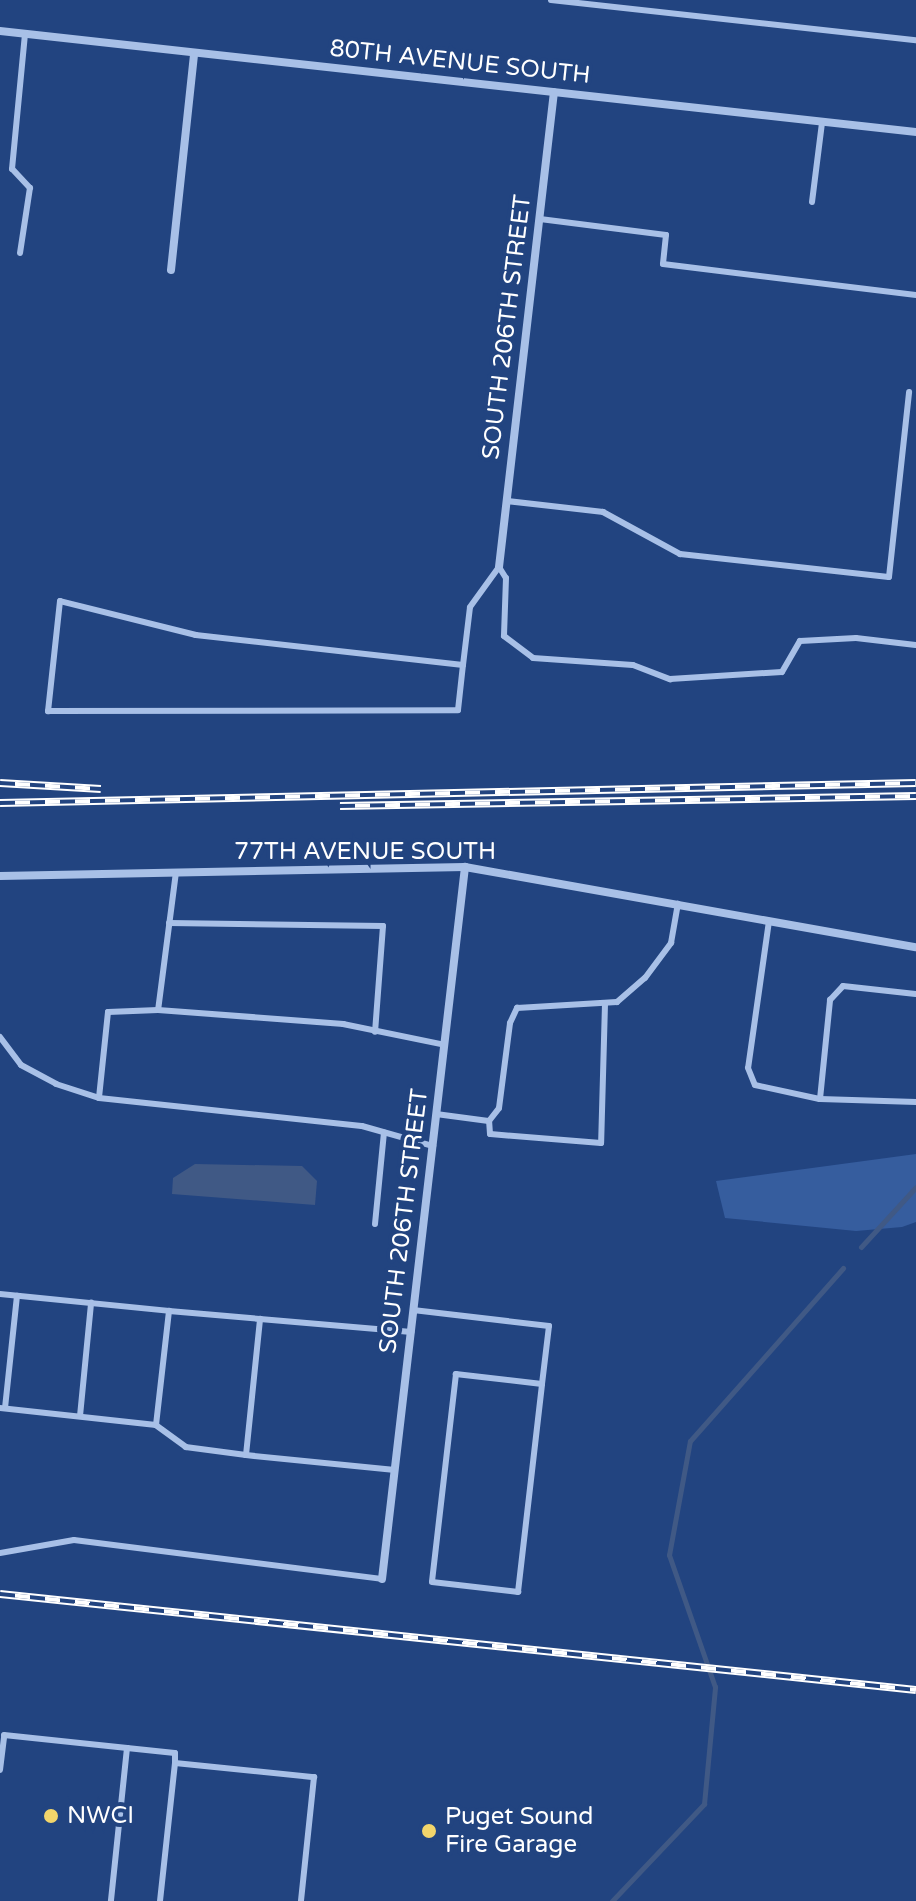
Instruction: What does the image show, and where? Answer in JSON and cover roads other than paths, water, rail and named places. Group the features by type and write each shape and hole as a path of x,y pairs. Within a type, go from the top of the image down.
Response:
{"street":[{"name":"80TH AVENUE SOUTH","path":"0,31 916,132"},
{"path":"171,270 194,53"},
{"name":"SOUTH 206TH STREET","path":"499,567 554,92"},
{"name":"SOUTH 206TH STREET","path":"382,1579 465,867"},
{"name":"77TH AVENUE SOUTH","path":"0,876 465,867 916,947"}],"lane":[{"path":"551,0 916,40"},
{"path":"20,253 30,188 12,169 25,34"},
{"path":"812,202 822,123"},
{"path":"540,219 666,235 663,264 916,295"},
{"path":"507,501 603,512 680,554 889,577 909,392"},
{"path":"463,665 196,635 60,601 48,711 458,710 470,607 499,567 506,578 504,636 533,658 633,665 670,679 782,672 800,641 856,638 916,645"},
{"path":"158,1010 176,872"},
{"path":"605,1004 601,1143 490,1134 489,1121 499,1108 510,1023 517,1008 617,1002 645,978 671,943 678,904"},
{"path":"769,921 748,1068 755,1085 820,1099 916,1102"},
{"path":"169,923 383,926 375,1032"},
{"path":"820,1099 830,1000 843,986 916,994"},
{"path":"99,1098 108,1012 158,1010 343,1024 445,1045"},
{"path":"0,1037 21,1065 56,1084 99,1098 384,1132 433,1146"},
{"path":"436,1114 489,1121"},
{"path":"375,1224 384,1132"},
{"path":"0,1294 411,1332"},
{"path":"17,1296 2,1408 156,1425 186,1447 395,1470"},
{"path":"80,1416 91,1303"},
{"path":"413,1310 549,1326 518,1592 432,1582 456,1374 542,1384"},
{"path":"156,1425 169,1311"},
{"path":"246,1455 260,1319"},
{"path":"0,1553 74,1540 382,1579"},
{"path":"0,1770 4,1735 175,1753 160,1901"},
{"path":"111,1901 127,1748"},
{"path":"175,1763 314,1777 301,1901"}],"waterway":[{"path":"861,1247 916,1187"},
{"path":"612,1901 704,1804 715,1687 669,1555 690,1441 843,1268"}],"railway":[{"path":"0,783 101,789"},
{"path":"0,803 916,783"},
{"path":"340,806 916,796"},
{"path":"0,1594 916,1690"}],"place":[{"name":"NWCI","path":"51,1816"},
{"name":"Puget Sound Fire Garage","path":"429,1831"}]}
